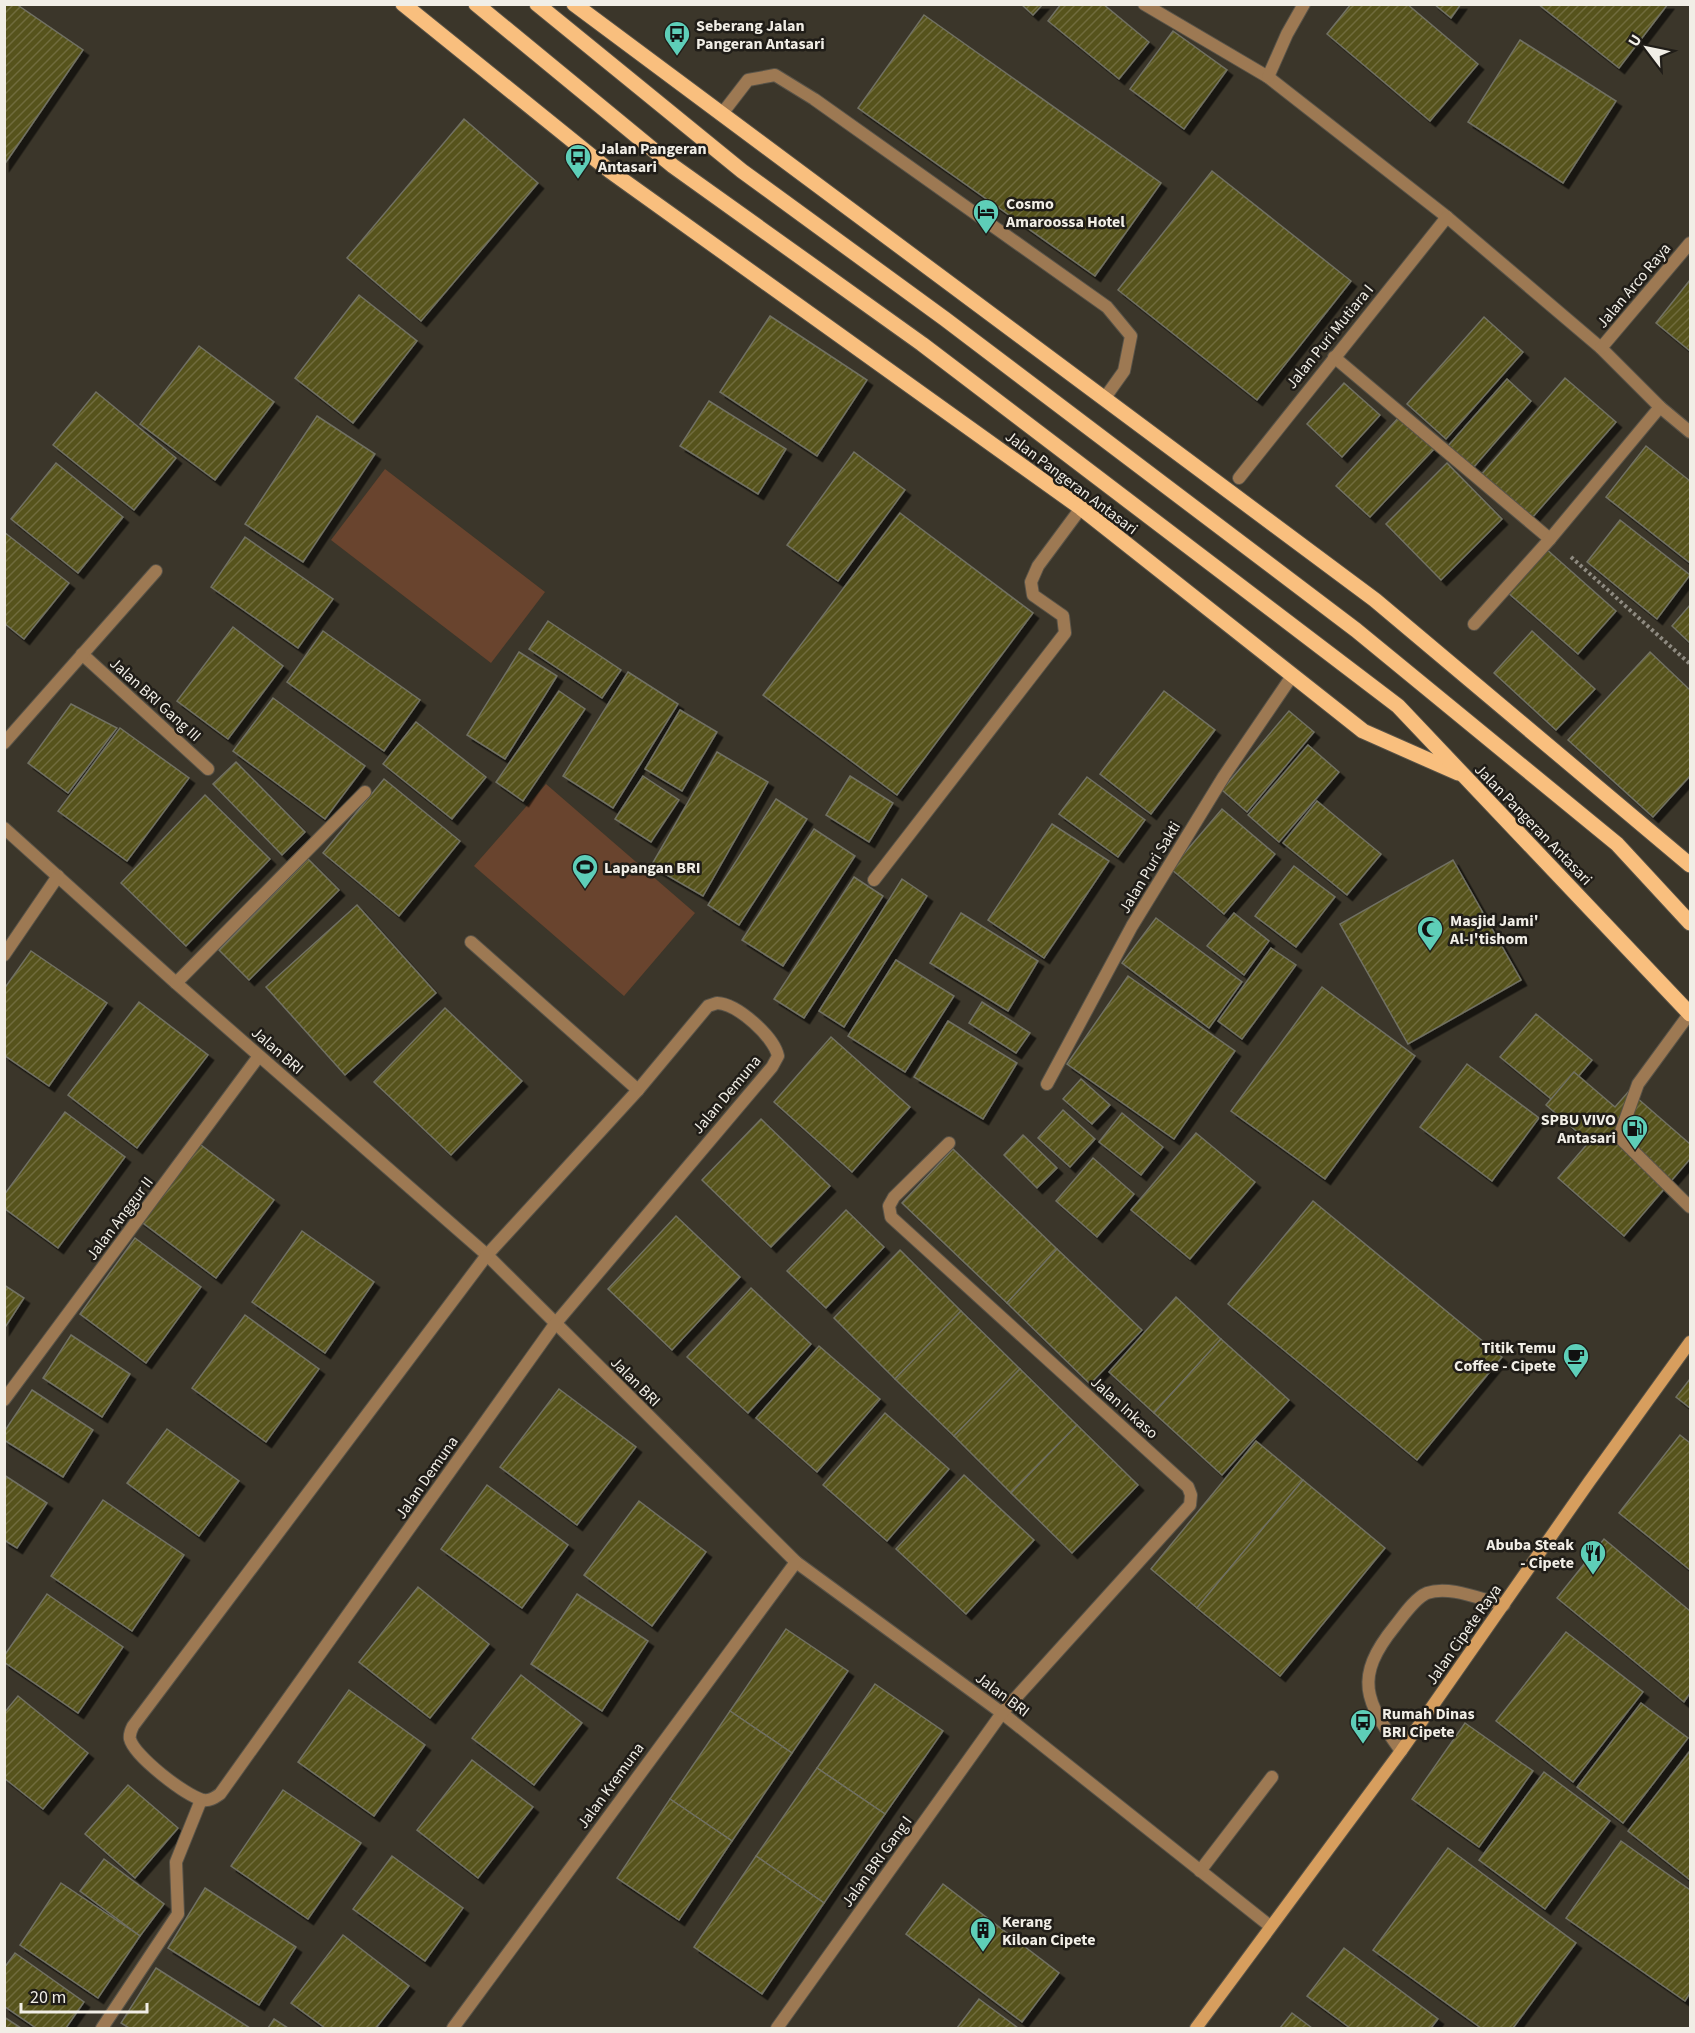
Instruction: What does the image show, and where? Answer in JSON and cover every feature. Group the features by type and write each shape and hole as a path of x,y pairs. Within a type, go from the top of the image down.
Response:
{"main road":[{"name":"Jalan Pangeran Antasari","path":"404,4 610,171 1081,508 1363,731 1467,777 1690,1013"},
{"path":"476,4 673,166 922,344 1398,706 1467,777"},
{"path":"537,4 742,171 945,320 1356,630 1617,844 1690,924"},
{"path":"574,4 1375,600 1690,865"},
{"name":"Jalan Cipete Raya","path":"1196,2028 1401,1751 1690,1342"}],"street":[{"path":"1144,4 1268,77 1447,216 1601,348 1660,407 1690,432"},
{"path":"1268,77 1287,34 1304,4"},
{"path":"721,115 748,80 776,75 814,99 1107,307 1131,336 1124,371 1104,399"},
{"name":"Jalan Puri Mutiara I","path":"1239,478 1447,216"},
{"name":"Jalan Arco Raya","path":"1601,348 1690,243"},
{"path":"1334,357 1550,539"},
{"path":"1474,624 1550,539 1660,407"},
{"path":"874,880 1065,633 1063,616 1033,595 1031,582 1038,566 1081,508"},
{"path":"4,743 156,572"},
{"name":"Jalan BRI Gang III","path":"82,654 208,769"},
{"name":"Jalan Puri Sakti","path":"1047,1084 1138,916 1224,776 1293,676"},
{"path":"176,983 365,792"},
{"name":"Jalan BRI","path":"4,828 176,983 487,1255 796,1562 1002,1713 1270,1926"},
{"path":"4,955 58,876"},
{"path":"471,942 638,1090"},
{"name":"Jalan Demuna","path":"725,1004 745,1015 776,1047 778,1056 772,1067 555,1324 220,1794 211,1800 201,1800 164,1776 133,1745 129,1736 133,1726 487,1255 638,1090 708,1006 725,1004"},
{"path":"1690,1013 1638,1084 1619,1137 1690,1207"},
{"name":"Jalan Anggur II","path":"4,1400 259,1056"},
{"name":"Jalan Inkaso","path":"949,1143 894,1197 889,1206 891,1217 1188,1487 1191,1496 1190,1505 1002,1713"},
{"name":"Jalan Kremuna","path":"453,2028 796,1562"},
{"path":"1401,1751 1377,1718 1368,1694 1369,1670 1380,1646 1406,1612 1427,1593 1449,1591 1504,1605"},
{"name":"Jalan BRI Gang I","path":"777,2028 1002,1713"},
{"path":"1200,1872 1272,1776"},
{"path":"102,2028 178,1914 176,1862 201,1800"}],"path":[{"path":"1550,539 1690,664"}],"shaded area":[{"path":"385,469 545,592 491,663 331,540"},
{"name":"Lapangan BRI","path":"546,784 695,913 624,996 474,866"}],"building":[{"path":"4,4 16,4 83,50 4,165"},
{"path":"1021,4 1043,4 1033,15"},
{"path":"1061,4 1103,4 1149,42 1119,79 1048,21"},
{"path":"1351,4 1407,4 1478,64 1430,121 1327,34"},
{"path":"1434,4 1461,4 1451,18"},
{"path":"1538,4 1668,4 1619,68"},
{"path":"924,15 1161,183 1095,276 858,108"},
{"path":"1173,31 1227,70 1184,129 1130,89"},
{"path":"1520,40 1616,101 1563,183 1468,122"},
{"path":"464,119 538,183 421,321 347,258"},
{"path":"1212,171 1351,281 1257,400 1118,290"},
{"path":"1690,280 1690,351 1656,323"},
{"path":"359,295 417,341 353,423 295,378"},
{"path":"770,316 867,380 817,456 720,392"},
{"path":"1484,317 1523,352 1446,439 1407,404"},
{"path":"199,346 274,402 215,480 140,424"},
{"path":"1565,378 1616,422 1531,519 1481,475"},
{"path":"1507,379 1531,401 1473,468 1448,446"},
{"path":"1344,383 1380,415 1342,457 1307,424"},
{"path":"96,392 176,458 134,510 53,445"},
{"path":"709,401 786,449 758,494 680,446"},
{"path":"317,416 375,454 303,562 245,524"},
{"path":"1400,416 1435,448 1370,517 1336,486"},
{"path":"1646,446 1690,481 1690,563 1606,497"},
{"path":"854,452 905,490 838,581 787,545"},
{"path":"56,463 123,517 78,573 11,519"},
{"path":"1447,463 1502,519 1441,580 1386,524"},
{"path":"900,513 1033,613 897,795 763,695"},
{"path":"1620,520 1690,575 1657,619 1587,562"},
{"path":"4,532 69,583 24,639 4,623"},
{"path":"245,537 333,599 298,648 211,587"},
{"path":"1545,548 1616,611 1578,654 1507,592"},
{"path":"1690,605 1690,643 1672,626"},
{"path":"548,621 621,670 602,698 529,649"},
{"path":"233,627 283,666 228,739 177,701"},
{"path":"323,631 420,700 384,751 287,682"},
{"path":"1532,631 1595,689 1556,730 1494,673"},
{"path":"519,652 557,676 505,759 467,735"},
{"path":"1650,652 1690,690 1690,776 1653,817 1568,740"},
{"path":"628,672 678,704 613,808 563,776"},
{"path":"559,691 585,709 523,801 496,782"},
{"path":"1164,691 1215,730 1151,814 1100,774"},
{"path":"273,698 365,766 325,819 233,751"},
{"path":"71,704 117,728 68,793 28,763"},
{"path":"680,710 717,732 682,791 645,769"},
{"path":"1289,711 1314,732 1247,812 1222,790"},
{"path":"416,722 486,777 452,819 383,764"},
{"path":"120,728 189,778 127,861 58,811"},
{"path":"1308,745 1339,772 1279,842 1248,815"},
{"path":"717,752 768,782 703,896 651,866"},
{"path":"236,762 305,832 282,855 213,784"},
{"path":"643,776 679,800 651,842 615,819"},
{"path":"850,776 893,803 869,842 826,815"},
{"path":"1087,777 1145,820 1118,857 1059,814"},
{"path":"384,779 460,841 399,916 323,853"},
{"path":"205,795 270,859 186,946 121,883"},
{"path":"776,799 807,819 739,925 708,905"},
{"path":"1317,801 1381,854 1347,895 1283,843"},
{"path":"1222,809 1275,854 1224,914 1171,869"},
{"path":"1052,824 1109,861 1044,958 988,920"},
{"path":"814,829 855,856 783,966 742,940"},
{"path":"308,859 339,890 249,980 219,950"},
{"name":"Masjid Jami' Al-I'tishom","path":"1453,860 1521,980 1408,1044 1340,924"},
{"path":"1294,866 1335,897 1296,947 1255,916"},
{"path":"854,877 883,896 804,1018 774,999"},
{"path":"902,879 927,896 844,1027 819,1011"},
{"path":"357,905 436,993 345,1075 266,987"},
{"path":"961,913 1038,961 1008,1011 930,963"},
{"path":"1234,913 1269,941 1244,975 1207,946"},
{"path":"1156,918 1242,982 1209,1028 1122,963"},
{"path":"1271,948 1296,965 1242,1039 1218,1021"},
{"path":"31,951 107,1003 49,1086 4,1055 4,989"},
{"path":"896,960 954,996 905,1072 848,1036"},
{"path":"1128,976 1235,1051 1174,1139 1067,1064"},
{"path":"1322,987 1415,1056 1325,1179 1231,1111"},
{"path":"139,1002 208,1055 137,1148 68,1095"},
{"path":"982,1002 1030,1033 1016,1053 969,1023"},
{"path":"445,1008 522,1081 451,1155 374,1082"},
{"path":"1536,1014 1592,1060 1556,1103 1500,1057"},
{"path":"948,1021 1017,1063 983,1119 914,1077"},
{"path":"831,1037 910,1107 852,1172 774,1102"},
{"path":"1467,1064 1539,1118 1492,1181 1420,1127"},
{"name":"SPBU VIVO Antasari","path":"1574,1072 1615,1107 1629,1091 1690,1144 1690,1159 1624,1236 1558,1178 1589,1142 1546,1105"},
{"path":"1081,1079 1110,1105 1092,1124 1063,1099"},
{"path":"1063,1110 1095,1139 1070,1167 1038,1138"},
{"path":"65,1112 125,1157 58,1248 4,1208 4,1195"},
{"path":"1122,1113 1163,1147 1141,1175 1099,1142"},
{"path":"761,1119 830,1186 771,1247 702,1180"},
{"path":"1196,1133 1255,1182 1190,1259 1131,1210"},
{"path":"1023,1135 1057,1168 1037,1188 1004,1155"},
{"path":"197,1142 274,1200 216,1278 139,1220"},
{"path":"953,1149 1057,1249 1007,1303 902,1203"},
{"path":"1093,1158 1134,1194 1097,1237 1056,1201"},
{"path":"1313,1201 1502,1357 1417,1460 1228,1304"},
{"path":"846,1210 884,1247 826,1308 787,1271"},
{"path":"676,1216 740,1277 672,1350 608,1289"},
{"path":"302,1231 374,1282 325,1353 252,1302"},
{"path":"135,1238 201,1287 146,1363 80,1314"},
{"path":"1057,1249 1142,1330 1090,1384 1007,1303"},
{"path":"900,1250 961,1311 895,1379 834,1318"},
{"path":"4,1285 24,1298 4,1329"},
{"path":"751,1288 811,1344 748,1413 687,1357"},
{"path":"1176,1297 1221,1339 1154,1413 1109,1372"},
{"path":"961,1311 1020,1369 954,1436 895,1379"},
{"path":"245,1315 319,1369 266,1442 192,1388"},
{"path":"71,1335 130,1374 102,1417 43,1378"},
{"path":"1221,1339 1289,1400 1222,1475 1154,1413"},
{"path":"819,1346 880,1399 817,1472 756,1418"},
{"path":"1020,1369 1077,1425 1011,1493 954,1436"},
{"path":"1690,1379 1690,1408 1676,1397"},
{"path":"559,1389 636,1447 577,1525 500,1467"},
{"path":"32,1390 93,1430 63,1477 4,1440 4,1432"},
{"path":"885,1413 949,1469 887,1541 823,1485"},
{"path":"1077,1425 1138,1485 1072,1553 1011,1493"},
{"path":"167,1429 239,1481 199,1536 127,1483"},
{"path":"1680,1435 1690,1443 1690,1570 1619,1513"},
{"path":"1256,1441 1303,1480 1197,1608 1151,1569"},
{"path":"4,1475 47,1503 17,1548 4,1540"},
{"path":"964,1475 1034,1540 966,1614 896,1549"},
{"path":"1303,1480 1385,1548 1280,1676 1197,1608"},
{"path":"487,1485 568,1545 522,1608 441,1549"},
{"path":"103,1500 184,1555 132,1631 51,1576"},
{"path":"639,1501 706,1552 652,1626 584,1575"},
{"path":"1604,1539 1690,1611 1690,1693 1684,1702 1557,1598"},
{"path":"418,1587 489,1644 430,1718 359,1662"},
{"path":"47,1594 123,1647 78,1713 4,1662 4,1656"},
{"path":"577,1594 648,1641 602,1711 531,1664"},
{"path":"786,1629 848,1671 792,1753 730,1711"},
{"path":"1566,1632 1643,1692 1573,1782 1496,1721"},
{"path":"521,1675 582,1723 534,1785 472,1738"},
{"path":"875,1684 943,1731 885,1814 817,1768"},
{"path":"349,1690 425,1745 374,1816 298,1762"},
{"path":"18,1696 88,1753 43,1809 4,1778 4,1713"},
{"path":"1641,1703 1688,1738 1623,1823 1577,1787"},
{"path":"730,1711 792,1753 732,1841 670,1799"},
{"path":"1465,1723 1533,1771 1479,1847 1412,1799"},
{"path":"1690,1751 1690,1880 1628,1831"},
{"path":"472,1760 533,1807 478,1878 417,1830"},
{"path":"817,1768 885,1814 824,1903 756,1856"},
{"path":"1544,1772 1610,1821 1545,1909 1479,1860"},
{"path":"128,1785 178,1828 135,1878 85,1834"},
{"path":"283,1790 361,1843 308,1919 231,1866"},
{"path":"670,1799 732,1841 679,1920 617,1878"},
{"path":"1621,1841 1690,1890 1690,1993 1685,2001 1566,1918"},
{"path":"1448,1848 1576,1943 1513,2028 1481,2028 1373,1950"},
{"path":"392,1856 463,1908 425,1961 353,1909"},
{"path":"756,1856 824,1903 762,1994 694,1947"},
{"path":"104,1859 164,1904 140,1936 80,1891"},
{"path":"61,1883 140,1936 98,1998 20,1945"},
{"name":"Kerang Kiloan Cipete","path":"943,1884 1059,1973 1022,2022 906,1934"},
{"path":"205,1888 296,1947 259,2005 168,1948"},
{"path":"343,1935 409,1986 376,2028 325,2028 291,2003"},
{"path":"1344,1948 1438,2019 1431,2028 1350,2028 1307,1996"},
{"path":"15,1953 84,2002 66,2028 36,2028 4,2006 4,1968"},
{"path":"156,1968 250,2028 129,2028 121,2023"},
{"path":"979,1999 1018,2028 957,2028"},
{"path":"1292,2013 1312,2028 1280,2028"},
{"path":"4,2017 21,2028 4,2028"},
{"path":"274,2019 288,2028 268,2028"}],"place":[{"name":"Seberang Jalan Pangeran Antasari","path":"677,57"},
{"name":"Jalan Pangeran Antasari","path":"578,180"},
{"name":"Cosmo Amaroossa Hotel","path":"986,235"},
{"name":"Lapangan BRI","path":"585,890"},
{"name":"Masjid Jami' Al-I'tishom","path":"1430,952"},
{"name":"SPBU VIVO Antasari","path":"1635,1151"},
{"name":"Titik Temu Coffee - Cipete","path":"1576,1379"},
{"name":"Abuba Steak - Cipete","path":"1593,1576"},
{"name":"Rumah Dinas BRI Cipete","path":"1363,1745"},
{"name":"Kerang Kiloan Cipete","path":"983,1953"}]}
